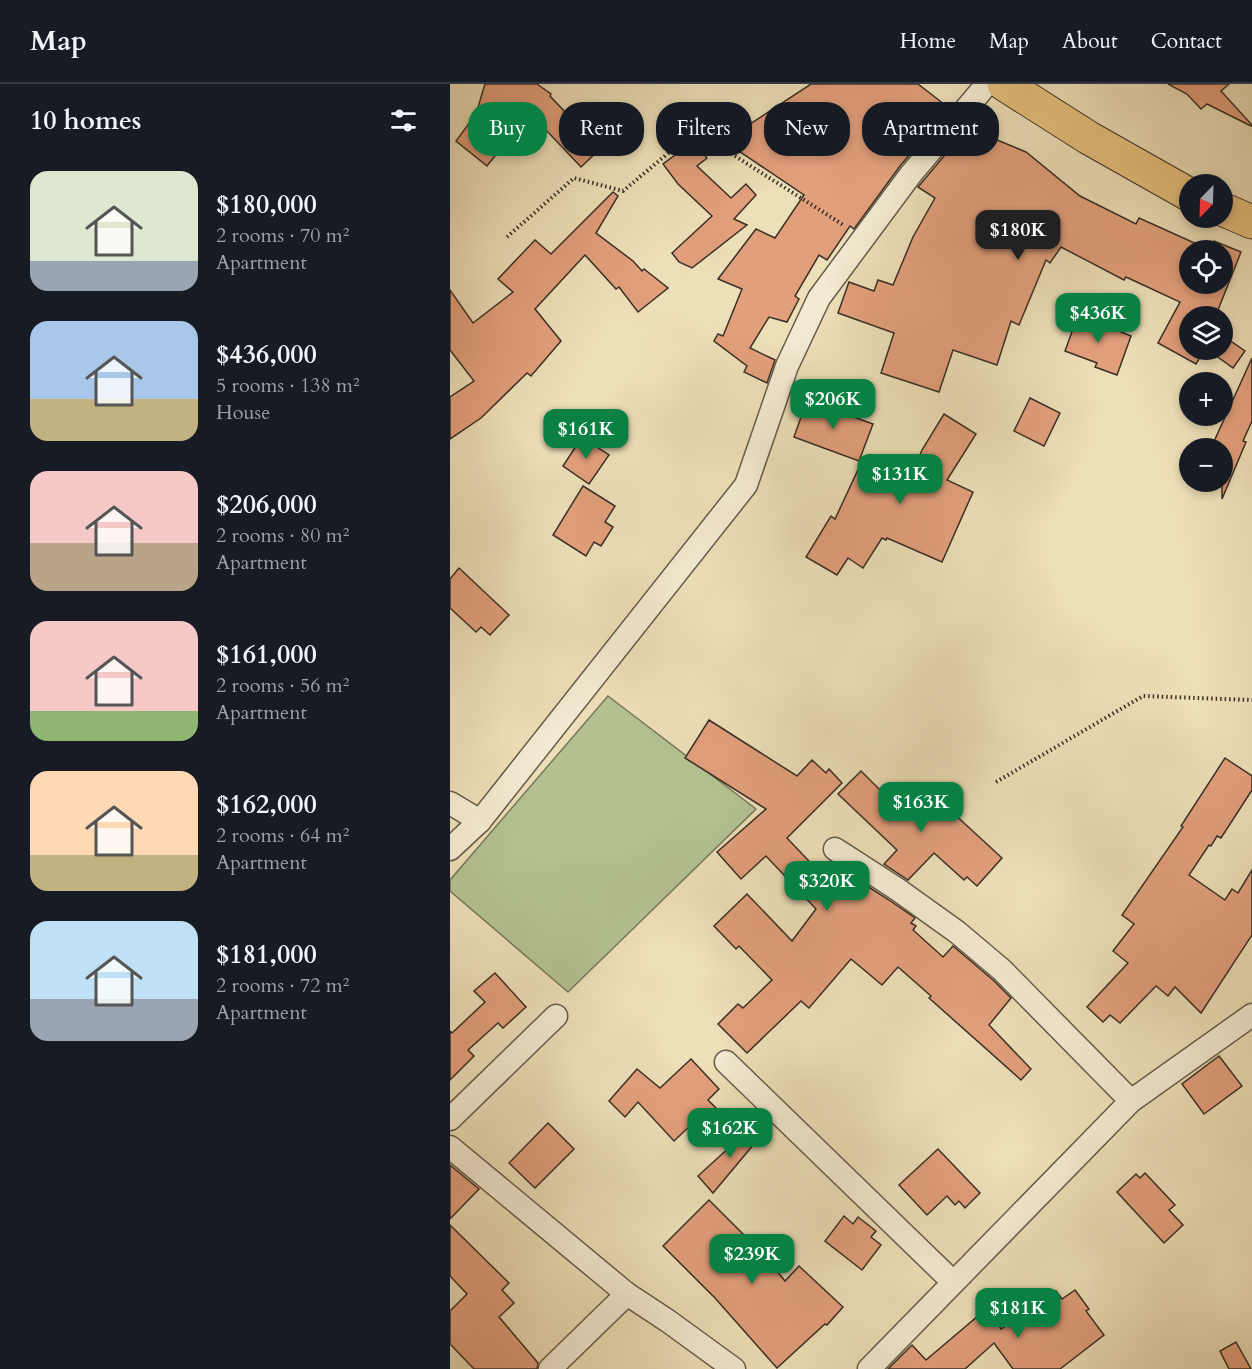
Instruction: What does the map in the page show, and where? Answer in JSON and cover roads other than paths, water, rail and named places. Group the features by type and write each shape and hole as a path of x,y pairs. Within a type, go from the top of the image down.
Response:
{"main road":[{"path":"1004,84 1089,138 1179,189"},
{"path":"1233,214 1252,222"}],"street":[{"path":"450,849 480,821 746,485 787,366 819,298 911,174 987,84"},
{"path":"450,803 480,821"},
{"path":"835,849 957,932 1002,970 1131,1101"},
{"path":"450,1119 556,1016"},
{"path":"869,1369 1131,1101 1251,1019"},
{"path":"726,1062 953,1282"},
{"path":"450,1147 627,1294 734,1369"},
{"path":"550,1369 627,1294"}]}
